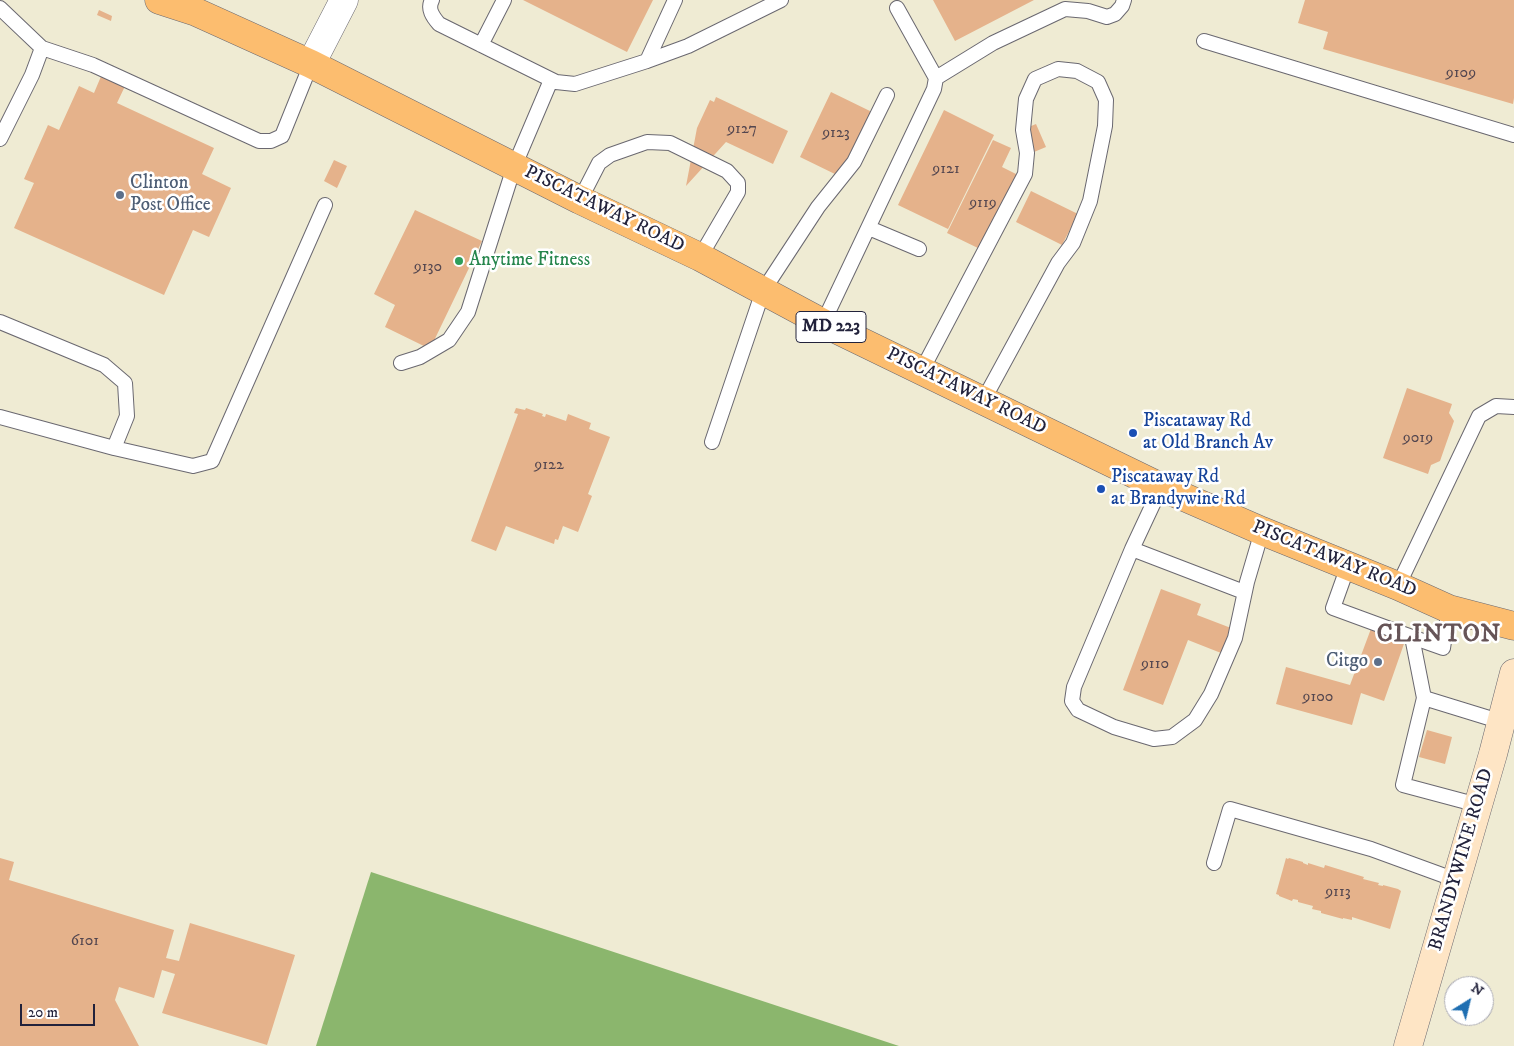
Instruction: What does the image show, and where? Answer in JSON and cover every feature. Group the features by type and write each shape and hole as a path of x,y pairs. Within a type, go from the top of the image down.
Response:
{"main road":[{"name":"PISCATAWAY ROAD","path":"159,0 196,12 311,64 580,200 700,256 824,323 1161,487 1449,609 1514,626"},
{"name":"BRANDYWINE ROAD","path":"1408,1046 1502,722 1514,673"}],"street":[{"path":"311,64 344,0"}],"lane":[{"path":"432,0 430,4 432,16 438,24 551,80 575,84 647,62 688,46 781,0"},
{"path":"481,45 504,0"},
{"path":"647,62 675,0"},
{"path":"936,78 993,43 1065,9 1107,17 1115,14 1122,6 1124,0"},
{"path":"0,8 42,48 93,65 259,141 271,141 282,136 311,64"},
{"path":"824,323 934,89 936,78 897,8"},
{"path":"1204,41 1514,135"},
{"path":"0,139 32,75 42,48"},
{"path":"922,370 1025,174 1027,153 1022,130 1026,99 1035,79 1058,69 1077,71 1098,82 1106,100 1106,126 1090,201 1073,243 1058,263 983,402"},
{"path":"401,363 420,357 449,340 468,312 514,167 551,80"},
{"path":"712,442 763,290 818,207 854,162 887,95"},
{"path":"580,200 599,163 610,155 647,142 670,143 728,171 738,184 738,192 700,256"},
{"path":"0,417 114,448 193,466 212,461 325,205"},
{"path":"869,228 918,249"},
{"path":"0,322 104,365 125,383 127,416 114,448"},
{"path":"1398,586 1479,416 1496,406 1514,407"},
{"path":"1161,487 1132,549 1074,687 1072,701 1078,710 1114,727 1154,739 1172,737 1196,720 1211,694 1235,638 1244,592 1262,531"},
{"path":"1132,549 1244,592"},
{"path":"1348,566 1333,608 1443,648 1449,609"},
{"path":"1412,637 1424,698 1403,785 1478,805"},
{"path":"1424,698 1502,722"},
{"path":"1214,862 1230,809 1371,849 1456,880"}],"green space":[{"path":"371,872 899,1046 316,1046"}],"building":[{"path":"523,0 653,0 627,52"},
{"path":"933,0 1034,0 955,41"},
{"path":"1305,0 1514,0 1513,104 1323,49 1328,32 1298,23"},
{"path":"99,10 112,16 111,21 97,15"},
{"path":"102,74 126,84 117,103 214,148 202,174 231,188 209,237 193,230 164,295 14,228 34,183 24,179 48,125 59,130 79,86 94,93"},
{"path":"831,92 872,112 841,177 800,157"},
{"path":"716,97 788,131 773,164 726,142 686,186 697,128 710,100 714,102"},
{"path":"944,110 994,135 948,229 898,205"},
{"path":"1036,124 1046,147 1034,152 1024,129"},
{"path":"993,140 1011,148 1002,167 1018,175 982,250 947,233"},
{"path":"334,160 347,166 337,188 324,181"},
{"path":"1031,191 1078,214 1062,245 1016,222"},
{"path":"415,210 482,241 430,349 385,327 395,305 374,294"},
{"path":"1407,388 1452,404 1449,413 1454,421 1440,461 1431,465 1428,474 1383,458"},
{"path":"516,408 525,410 526,408 543,414 542,416 545,417 546,414 566,421 568,414 591,423 589,429 610,437 588,494 592,496 578,532 563,526 558,540 555,539 554,544 506,526 496,551 471,541 518,414 514,413"},
{"path":"1161,589 1201,604 1197,615 1231,628 1221,653 1188,640 1163,705 1123,690"},
{"path":"1372,626 1406,638 1384,701 1361,693 1352,725 1276,704 1286,667 1350,685"},
{"path":"1427,730 1452,737 1445,764 1419,757"},
{"path":"0,858 14,862 9,880 174,930 166,958 179,961 190,923 295,955 267,1045 162,1013 175,974 162,970 154,998 119,987 115,1000 139,1046 0,1046"},
{"path":"1286,858 1324,868 1325,865 1364,877 1363,879 1379,883 1378,885 1401,891 1390,929 1352,917 1352,920 1343,919 1321,913 1321,911 1312,909 1313,906 1298,902 1298,900 1293,899 1292,901 1276,894"}],"place":[{"name":"Clinton Post Office","path":"120,195"},
{"name":"Anytime Fitness","path":"459,261"},
{"name":"Piscataway Rd at Old Branch Av","path":"1133,433"},
{"name":"Piscataway Rd at Brandywine Rd","path":"1101,489"},
{"name":"Citgo","path":"1378,662"}],"district":[{"name":"CLINTON","path":"1439,636"}]}
